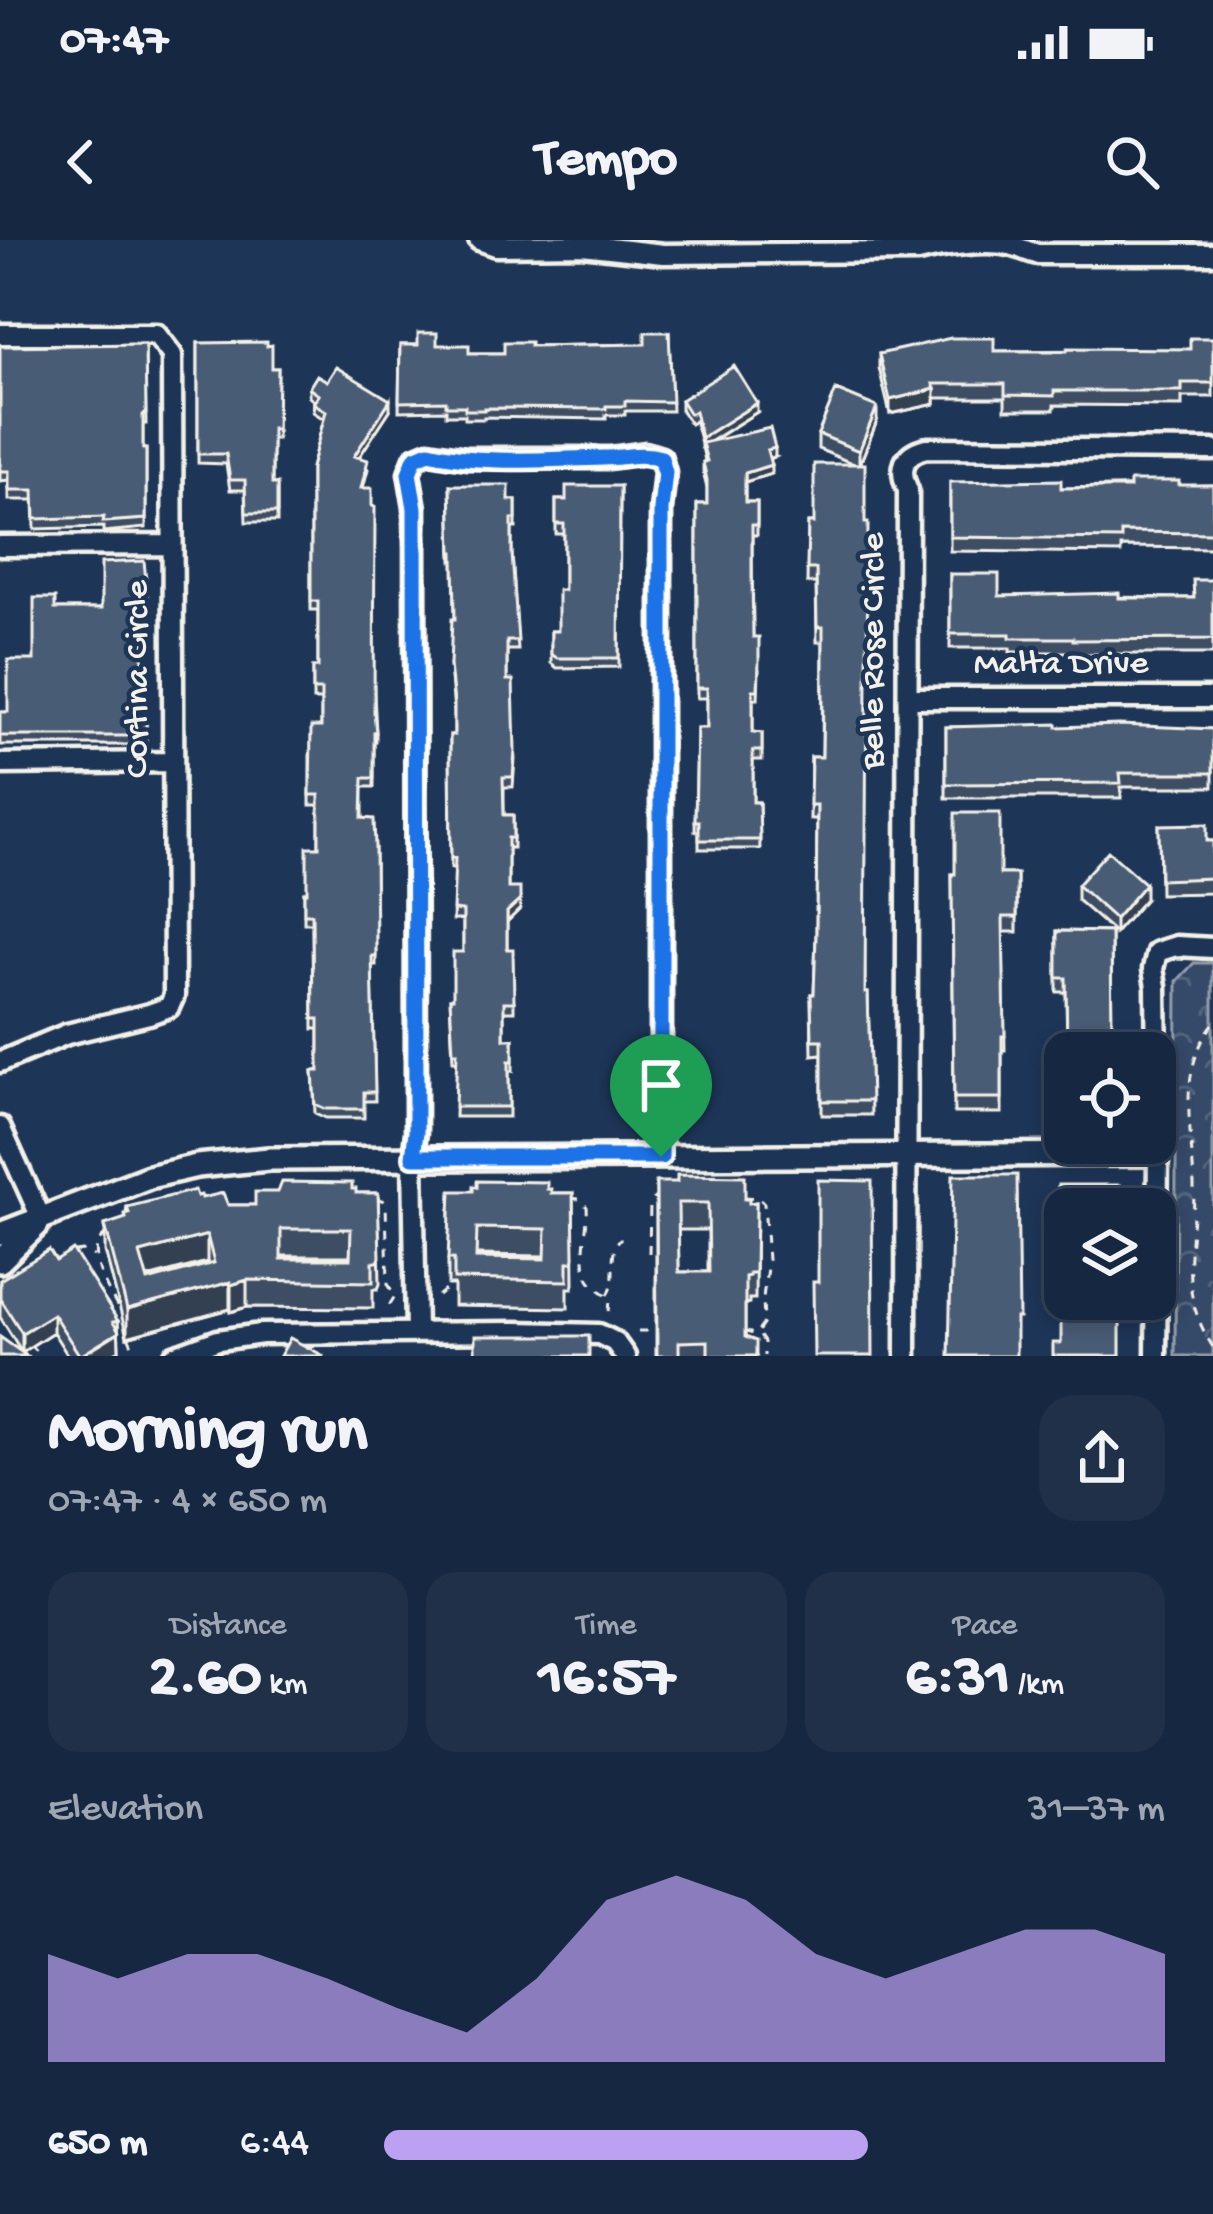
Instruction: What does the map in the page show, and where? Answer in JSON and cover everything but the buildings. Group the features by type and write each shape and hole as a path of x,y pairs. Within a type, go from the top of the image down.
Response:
{"street":[{"path":"479,240 496,246 582,245 663,254 918,252 948,244 1009,244 1038,254 1213,254"},
{"name":"Cortina Circle","path":"0,334 157,334 172,355 174,996 169,1006 67,1034 0,1062"},
{"name":"Belle Rose Circle","path":"906,1356 908,490 904,462 927,448 1213,450"},
{"path":"416,1333 415,508 409,473 415,458 429,452 467,458 610,458 646,453 661,458 665,472 661,510 661,1157"},
{"path":"0,546 172,545"},
{"name":"Malta Drive","path":"908,698 1213,698"},
{"path":"0,764 172,762"},
{"path":"1156,1032 1157,952 1167,947 1213,949"},
{"path":"0,1126 42,1220"},
{"path":"0,1234 149,1177 197,1166 269,1160 1044,1154"},
{"path":"1156,1356 1159,1164"},
{"path":"0,1261 42,1220"},
{"path":"174,1356 237,1336 416,1333 594,1333 607,1336 626,1356"}],"path":[{"path":"1213,1024 1193,1062 1185,1114 1194,1187 1189,1272 1198,1317 1213,1347"},
{"path":"450,1231 453,1197"},
{"path":"649,1253 650,1205 658,1197"},
{"path":"735,1197 759,1198 764,1203 768,1260 764,1323 757,1334"},
{"path":"556,1198 577,1198 586,1204 587,1272 592,1284 608,1295 609,1313"},
{"path":"360,1199 381,1199 386,1204 392,1305"},
{"path":"108,1234 97,1243 95,1258 134,1352"},
{"path":"608,1295 613,1287 614,1248 621,1238"},
{"path":"65,1258 80,1251 95,1258"},
{"path":"437,1295 446,1291 452,1279"},
{"path":"638,1331 659,1331"},
{"path":"746,1331 764,1342 764,1356"},
{"path":"29,1345 39,1354"}],"green space":[{"path":"1194,963 1213,963 1213,1356 1175,1356 1177,981"}],"route":[{"path":"429,452 467,458 610,458 646,453 661,458 665,472 661,510 661,1157 413,1157 415,508 409,473 415,458 429,452"}]}
